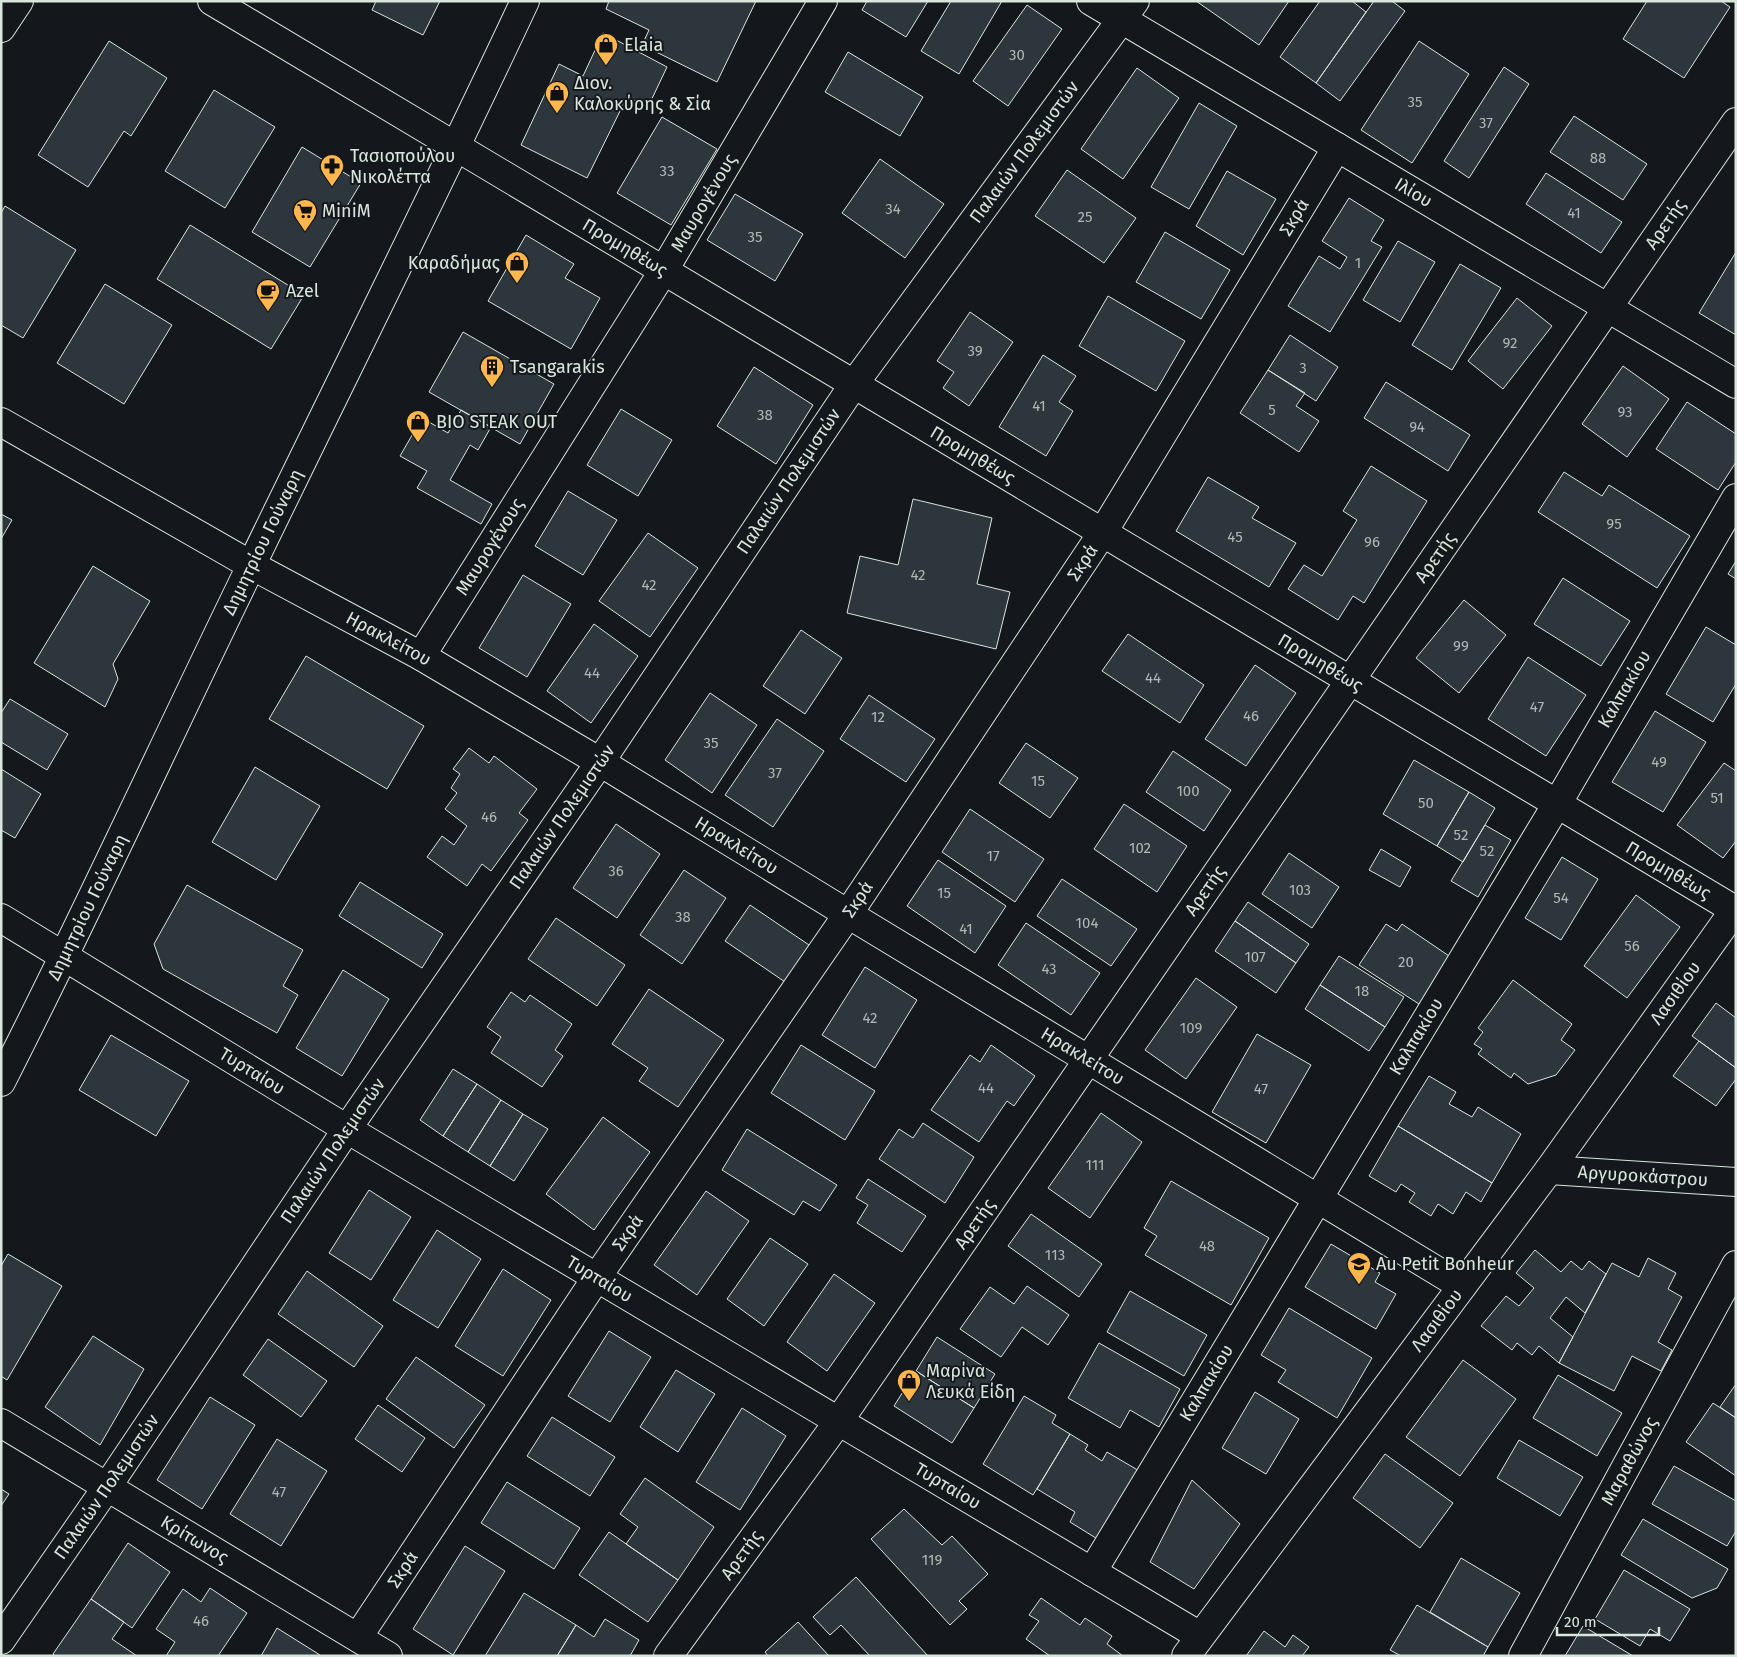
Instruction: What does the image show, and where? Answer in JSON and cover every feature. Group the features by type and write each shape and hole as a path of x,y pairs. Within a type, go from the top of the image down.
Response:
{"street":[{"path":"1,28 18,1"},
{"name":"Προμηθέως","path":"212,1 1735,909"},
{"name":"Δημητρίου Γούναρη","path":"1,1082 64,956 251,565 456,147 525,1"},
{"name":"Μαυρογένους","path":"421,656 664,270 823,1"},
{"name":"Ιλίου","path":"1090,1 1129,11 1337,148 1736,384"},
{"name":"Παλαιών Πολεμιστών","path":"1,1640 347,1129 600,762 854,384 1129,11"},
{"name":"Αρετής","path":"668,1656 838,1422 1736,122"},
{"name":"Σκρά","path":"358,1637 597,1277 848,914 1102,532 1337,148"},
{"name":"Ηρακλείτου","path":"1,422 251,565 421,656 600,762 1462,1286"},
{"name":"Καλπακίου","path":"1092,1572 1557,804 1736,498"},
{"name":"Λασιθίου","path":"1193,1646 1549,1170 1735,909"},
{"name":"Τυρταίου","path":"1,918 347,1129 1092,1572 1193,1646"},
{"name":"Αργυροκάστρου","path":"1549,1170 1736,1182"},
{"name":"Μαραθώνος","path":"1523,1656 1736,1265"},
{"name":"Κρίτωνος","path":"1,1423 388,1656"}],"building":[{"path":"376,1 440,1 423,35 372,10"},
{"path":"609,1 756,1 717,82 642,45 649,30 606,9"},
{"path":"867,1 928,1 906,37 862,10"},
{"path":"951,1 1002,1 959,74 921,51"},
{"path":"1196,1 1289,1 1259,45"},
{"path":"1320,1 1352,1 1366,12 1316,83 1280,57"},
{"path":"1374,1 1392,1 1405,11 1340,101 1316,83"},
{"path":"1647,1 1721,1 1730,7 1684,78 1623,39"},
{"path":"1027,5 1062,29 1008,106 973,81"},
{"path":"603,33 667,67 648,107 627,97 587,178 521,145 559,64 583,76"},
{"path":"109,41 167,78 131,136 124,131 88,187 38,155"},
{"path":"1419,41 1469,74 1412,163 1361,130"},
{"path":"848,52 923,97 900,136 825,92"},
{"path":"1504,67 1529,84 1469,178 1444,161"},
{"path":"1137,68 1179,98 1123,179 1081,149"},
{"path":"214,90 275,127 225,208 165,171"},
{"path":"1199,103 1237,126 1189,209 1151,187"},
{"path":"1574,116 1647,164 1623,200 1550,152"},
{"path":"662,117 717,149 671,225 617,193"},
{"path":"302,147 361,183 310,267 252,232"},
{"path":"880,159 944,204 905,258 842,213"},
{"path":"1067,170 1136,218 1104,263 1035,216"},
{"path":"1227,171 1276,199 1243,255 1196,226"},
{"path":"1546,173 1622,222 1601,253 1526,204"},
{"path":"735,194 803,234 775,281 707,240"},
{"path":"1349,198 1384,220 1371,241 1382,247 1330,332 1288,306 1319,256 1340,269 1347,257 1322,241"},
{"path":"5,206 76,250 23,338 1,325 1,213"},
{"path":"190,225 304,295 271,349 157,279"},
{"path":"1165,232 1230,270 1201,319 1136,282"},
{"path":"526,235 574,264 565,278 600,298 571,349 488,301"},
{"path":"1398,241 1435,262 1400,322 1363,300"},
{"path":"1736,252 1736,335 1699,313"},
{"path":"1460,264 1501,288 1452,370 1412,345"},
{"path":"105,284 172,325 124,404 57,363"},
{"path":"1108,296 1185,341 1156,391 1079,346"},
{"path":"1517,298 1552,326 1503,389 1468,361"},
{"path":"970,312 1013,342 969,406 943,388 954,372 937,361"},
{"name":"Tsangarakis","path":"463,332 554,384 520,444 429,392"},
{"path":"1290,335 1338,367 1316,401 1268,370"},
{"path":"1043,355 1076,376 1059,402 1073,411 1046,456 999,427"},
{"path":"1623,366 1669,399 1627,457 1582,424"},
{"path":"754,367 813,405 776,464 717,426"},
{"path":"1268,370 1305,393 1296,406 1319,421 1299,452 1240,413"},
{"path":"1386,382 1470,435 1448,471 1364,418"},
{"path":"1687,402 1736,434 1736,462 1718,490 1656,449"},
{"path":"621,409 672,440 638,496 587,465"},
{"path":"461,410 491,427 478,450 470,445 450,480 492,504 481,524 417,488 427,471 400,456 422,418 448,433"},
{"path":"1371,466 1427,501 1364,603 1353,596 1338,620 1288,589 1304,565 1322,576 1357,520 1343,511"},
{"path":"1564,472 1602,496 1609,485 1690,536 1657,588 1538,512"},
{"path":"1208,477 1259,507 1252,518 1296,543 1269,587 1176,531"},
{"path":"568,491 617,520 583,575 535,546"},
{"path":"913,499 992,518 977,584 1010,592 996,649 847,613 860,556 898,565"},
{"path":"1,514 12,520 1,539"},
{"path":"648,533 698,568 650,637 599,601"},
{"path":"1736,561 1736,579 1728,574"},
{"path":"93,566 150,601 113,664 118,679 105,707 34,663"},
{"path":"523,575 571,604 527,677 479,648"},
{"path":"1563,578 1630,621 1601,666 1534,624"},
{"path":"1464,600 1506,635 1459,693 1416,658"},
{"path":"594,624 638,656 591,723 547,691"},
{"path":"1706,627 1736,645 1736,684 1713,722 1666,694"},
{"path":"801,630 842,658 805,714 763,686"},
{"path":"1128,634 1204,685 1180,723 1102,671"},
{"path":"306,656 424,726 387,789 269,719"},
{"path":"1528,657 1586,695 1546,756 1488,719"},
{"path":"1255,665 1296,693 1246,766 1205,739"},
{"path":"710,693 757,725 712,793 665,760"},
{"path":"869,695 935,739 906,782 840,739"},
{"path":"10,699 68,734 47,770 1,742 1,713"},
{"path":"1655,711 1706,742 1663,812 1612,782"},
{"path":"777,719 824,751 773,827 725,795"},
{"path":"1026,743 1078,778 1050,818 999,783"},
{"path":"469,748 489,763 494,756 537,789 519,813 528,820 491,871 482,864 467,886 427,857 442,836 454,845 467,826 445,809 457,793 451,788 460,774 453,769"},
{"path":"1173,751 1231,790 1204,831 1146,792"},
{"path":"1414,760 1469,792 1437,846 1383,814"},
{"path":"1724,763 1736,771 1736,841 1723,858 1677,825"},
{"path":"255,767 320,806 276,880 212,842"},
{"path":"1,769 41,794 15,838 1,830"},
{"path":"1469,792 1495,808 1463,862 1437,846"},
{"path":"1124,804 1187,846 1157,892 1094,849"},
{"path":"970,809 1044,859 1015,902 942,852"},
{"path":"616,824 660,854 617,918 573,888"},
{"path":"1485,825 1511,840 1478,897 1451,881"},
{"path":"1381,849 1411,867 1400,887 1369,870"},
{"path":"1289,853 1339,887 1312,928 1262,894"},
{"path":"1562,857 1598,879 1561,940 1525,918"},
{"path":"938,860 1006,906 975,953 907,906"},
{"path":"684,870 726,898 682,964 640,935"},
{"path":"1062,879 1137,929 1111,966 1037,916"},
{"path":"360,882 443,934 422,968 339,916"},
{"path":"187,885 303,950 283,986 298,995 277,1033 163,969 154,944"},
{"path":"1636,895 1680,927 1627,998 1584,966"},
{"path":"1248,902 1309,944 1296,963 1235,921"},
{"path":"750,905 812,947 788,984 725,941"},
{"path":"556,918 625,965 597,1006 528,959"},
{"path":"1235,921 1296,963 1276,993 1215,951"},
{"path":"1026,923 1100,973 1071,1015 998,965"},
{"path":"1386,924 1397,931 1402,924 1452,958 1422,1006 1359,965"},
{"path":"1339,956 1404,997 1385,1027 1320,985"},
{"path":"865,967 917,1000 875,1068 822,1035"},
{"path":"343,970 389,999 342,1076 296,1048"},
{"path":"1196,978 1237,1007 1186,1079 1145,1050"},
{"path":"1513,980 1572,1024 1561,1040 1575,1050 1556,1075 1528,1084 1514,1073 1511,1078 1478,1054 1482,1049 1474,1044 1483,1032 1478,1028"},
{"path":"1320,985 1385,1027 1369,1051 1305,1009"},
{"path":"649,989 724,1040 678,1107 639,1081 648,1068 612,1044"},
{"path":"511,992 525,1002 530,995 572,1024 555,1050 563,1056 542,1087 491,1053 501,1037 487,1027"},
{"path":"1716,1003 1736,1018 1736,1068 1692,1036"},
{"path":"1257,1034 1311,1065 1266,1143 1212,1112"},
{"path":"111,1035 189,1081 156,1136 79,1090"},
{"path":"1699,1041 1736,1068 1736,1079 1716,1106 1673,1076"},
{"path":"801,1045 875,1091 845,1140 771,1093"},
{"path":"991,1045 1035,1076 1014,1106 1007,1101 979,1142 931,1110 970,1055 980,1062"},
{"path":"453,1069 477,1084 443,1136 420,1120"},
{"path":"1429,1076 1456,1092 1449,1104 1472,1117 1478,1107 1521,1134 1492,1183 1398,1126"},
{"path":"477,1084 501,1100 468,1152 443,1136"},
{"path":"501,1100 523,1114 490,1166 468,1152"},
{"path":"1101,1113 1142,1142 1090,1218 1048,1188"},
{"path":"523,1114 548,1129 514,1181 490,1166"},
{"path":"603,1117 650,1152 594,1230 546,1194"},
{"path":"923,1123 974,1157 945,1203 879,1159 899,1129 913,1138"},
{"path":"1398,1126 1492,1183 1481,1202 1466,1192 1453,1214 1438,1204 1431,1216 1409,1202 1415,1193 1401,1184 1396,1192 1369,1176"},
{"path":"747,1129 837,1185 820,1211 803,1201 794,1215 722,1170"},
{"path":"868,1179 926,1216 902,1252 857,1223 868,1205 856,1198"},
{"path":"1171,1181 1269,1238 1231,1305 1145,1255 1157,1236 1144,1228"},
{"path":"369,1190 411,1217 371,1280 329,1253"},
{"path":"706,1191 749,1221 697,1295 654,1265"},
{"path":"1031,1214 1102,1264 1079,1297 1008,1246"},
{"path":"437,1230 481,1259 438,1328 393,1300"},
{"path":"770,1238 808,1264 764,1326 727,1299"},
{"path":"1331,1244 1380,1273 1375,1282 1396,1294 1376,1329 1305,1287"},
{"path":"1535,1250 1561,1272 1571,1261 1582,1270 1589,1261 1606,1274 1585,1313 1566,1297 1550,1318 1573,1337 1559,1363 1539,1346 1532,1355 1517,1343 1512,1350 1481,1326 1506,1296 1519,1306 1534,1288 1516,1273"},
{"path":"8,1254 62,1286 7,1380 1,1376 1,1266"},
{"path":"1648,1258 1676,1273 1668,1289 1682,1297 1658,1342 1672,1350 1661,1371 1632,1356 1614,1391 1559,1363 1612,1263 1639,1277"},
{"path":"503,1269 551,1300 503,1376 455,1346"},
{"path":"307,1271 383,1326 354,1367 278,1314"},
{"path":"834,1274 875,1303 827,1371 787,1342"},
{"path":"1027,1286 1069,1315 1048,1345 1022,1327 1001,1357 960,1329 990,1287 1014,1304"},
{"path":"1130,1291 1207,1335 1184,1376 1107,1332"},
{"path":"1289,1308 1372,1358 1337,1418 1278,1382 1286,1370 1261,1355"},
{"path":"609,1331 651,1357 610,1422 568,1396"},
{"path":"93,1336 144,1369 100,1445 45,1407"},
{"path":"937,1337 995,1374 974,1408 916,1371"},
{"path":"268,1339 327,1381 301,1417 243,1375"},
{"path":"1099,1343 1180,1389 1159,1427 1130,1410 1120,1428 1068,1398"},
{"path":"416,1357 485,1405 454,1448 386,1399"},
{"path":"1463,1360 1516,1399 1460,1476 1406,1437"},
{"path":"676,1370 715,1394 678,1452 640,1427"},
{"path":"916,1371 974,1408 952,1443 894,1406"},
{"path":"1558,1375 1622,1413 1597,1456 1533,1418"},
{"path":"1736,1384 1736,1418 1720,1407"},
{"path":"1255,1392 1299,1419 1266,1474 1222,1448"},
{"path":"1024,1396 1056,1415 1052,1423 1070,1434 1033,1495 983,1464"},
{"path":"210,1397 255,1425 202,1509 157,1480"},
{"path":"1713,1403 1736,1418 1736,1476 1686,1442"},
{"path":"378,1405 425,1438 402,1472 355,1439"},
{"path":"742,1408 786,1436 740,1510 696,1482"},
{"path":"552,1417 615,1457 590,1496 527,1456"},
{"path":"1070,1434 1088,1445 1085,1450 1102,1461 1107,1452 1141,1472 1099,1540 1070,1522 1075,1512 1037,1489"},
{"path":"277,1439 327,1471 281,1546 230,1514"},
{"path":"1519,1440 1583,1477 1560,1516 1497,1478"},
{"path":"1385,1454 1453,1503 1420,1548 1353,1498"},
{"path":"1674,1466 1736,1501 1736,1531 1727,1546 1652,1504"},
{"path":"645,1478 714,1527 678,1580 626,1544 638,1527 620,1514"},
{"path":"1192,1480 1240,1524 1194,1589 1150,1562"},
{"path":"507,1482 580,1528 554,1569 481,1523"},
{"path":"1,1489 9,1494 1,1506"},
{"path":"904,1509 942,1545 952,1536 988,1574 959,1601 967,1609 950,1625 871,1539"},
{"path":"1643,1519 1728,1569 1717,1588 1692,1598 1621,1555"},
{"path":"609,1532 678,1580 648,1622 579,1575"},
{"path":"128,1543 170,1572 132,1628 91,1599"},
{"path":"465,1546 505,1571 453,1655 413,1629"},
{"path":"1461,1558 1520,1593 1488,1647 1430,1612"},
{"path":"1624,1570 1690,1609 1670,1641 1650,1629 1640,1646 1595,1619"},
{"path":"856,1577 928,1656 870,1656 841,1625 830,1635 813,1617"},
{"path":"210,1588 247,1613 218,1656 166,1656 175,1642 156,1629 183,1589 201,1602"},
{"path":"524,1593 576,1625 557,1656 485,1656"},
{"path":"1041,1598 1080,1625 1085,1618 1112,1636 1107,1644 1123,1656 1050,1656 1026,1639 1039,1621 1029,1615"},
{"path":"91,1599 124,1622 112,1639 137,1656 55,1656 53,1654"},
{"path":"1417,1605 1488,1647 1483,1656 1401,1656 1390,1650"},
{"path":"605,1619 639,1640 630,1656 557,1656 576,1625 594,1637"},
{"path":"798,1622 829,1656 768,1656 765,1652"},
{"path":"1583,1626 1633,1656 1565,1656"},
{"path":"277,1628 320,1655 320,1656 261,1656"},
{"path":"1264,1631 1285,1647 1293,1635 1309,1647 1302,1656 1246,1656"}],"place":[{"name":"Elaia","path":"606,66"},
{"name":"Διον. Καλοκύρης & Σία","path":"557,114"},
{"name":"Τασιοπούλου Νικολέττα","path":"332,187"},
{"name":"MiniM","path":"305,232"},
{"name":"Καραδήμας","path":"517,284"},
{"name":"Azel","path":"268,312"},
{"name":"Tsangarakis","path":"492,388"},
{"name":"BIO STEAK OUT","path":"418,443"},
{"name":"Au Petit Bonheur","path":"1359,1285"},
{"name":"Μαρίνα Λευκά Είδη","path":"909,1402"}]}
